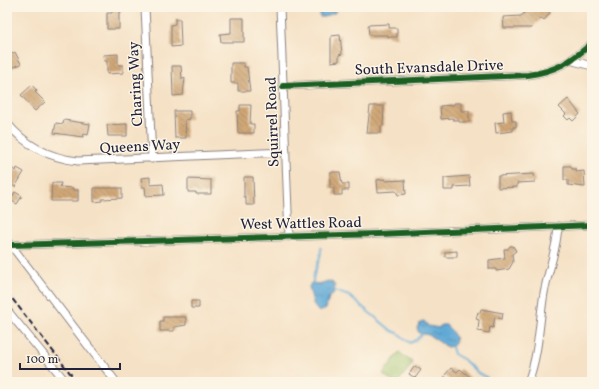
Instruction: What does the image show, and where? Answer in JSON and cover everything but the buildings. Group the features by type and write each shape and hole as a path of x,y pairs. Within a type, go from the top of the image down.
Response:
{"street":[{"name":"Charing Way","path":"145,7 152,159"},
{"name":"Squirrel Road","path":"280,7 289,236"},
{"name":"South Evansdale Drive","path":"283,86 528,76 548,72 572,61 592,43"},
{"path":"572,61 592,66"},
{"name":"Queens Way","path":"7,123 27,142 47,154 64,159 88,162 286,152"},
{"name":"West Wattles Road","path":"9,243 289,236 592,225"},
{"path":"528,382 536,354 544,293 558,237 558,226"},
{"path":"9,243 116,382"},
{"path":"7,310 66,382"}],"green space":[{"path":"399,352 413,363 398,382 393,382 383,374"}],"water":[{"path":"320,7 337,8 336,12 320,17"},
{"path":"328,281 332,282 335,286 334,293 329,297 326,309 319,312 314,306 309,287 311,283 319,284"},
{"path":"424,321 428,326 439,328 441,325 446,325 454,334 456,341 455,344 447,347 429,335 419,333 417,328 420,322"}],"waterway":[{"path":"313,283 321,248"},
{"path":"335,291 349,296 392,331 398,333 410,343 422,334"},
{"path":"452,347 454,354 463,359 478,373 486,377 491,382"}],"railway":[{"path":"7,292 77,382"}],"cycle path":[{"path":"283,86 528,75 547,71 563,65 592,43"},
{"path":"12,245 377,234 592,225"}]}
